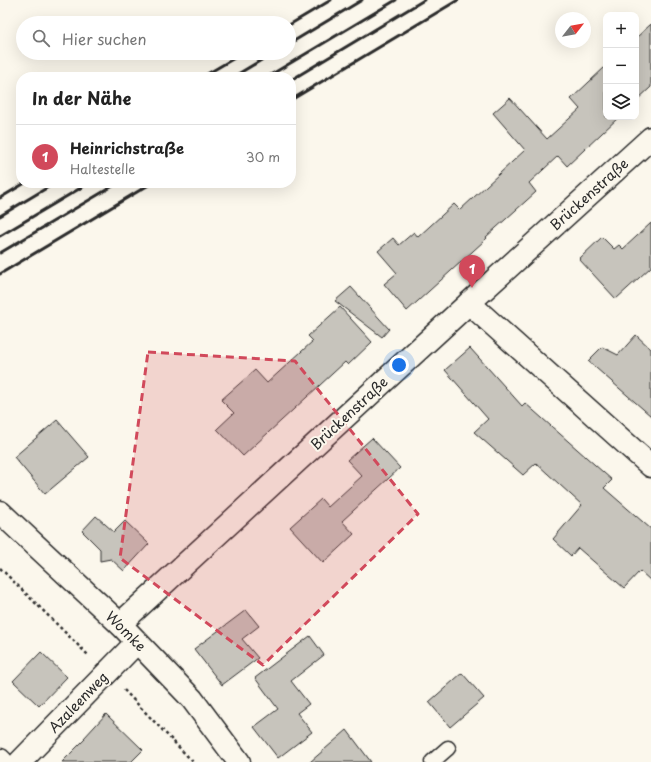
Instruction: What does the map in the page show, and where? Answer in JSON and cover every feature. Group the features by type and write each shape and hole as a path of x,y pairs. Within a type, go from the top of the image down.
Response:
{"street":[{"name":"Brückenstraße","path":"120,624 651,138"},
{"path":"469,303 651,466"},
{"name":"Womke","path":"0,512 120,624 192,699 239,762"},
{"name":"Azaleenweg","path":"20,762 137,642"}],"lane":[{"path":"432,762 448,748"}],"highlighted area":[{"path":"148,352 295,361 418,514 263,665 120,558"}],"building":[{"path":"651,24 651,87 639,98 639,48 639,35"},
{"path":"603,69 603,120 616,120 567,166 558,156 529,183 536,192 407,311 384,284 397,273 378,251 393,238 399,245 414,232 418,237 454,204 460,210 525,150 493,113 510,98 547,139 580,109 571,99"},
{"path":"651,223 651,267 616,299 579,259 602,237 614,249 619,245 623,249"},
{"path":"351,287 389,329 382,337 335,301"},
{"path":"340,307 372,342 348,365 345,362 243,456 217,429 234,413 221,400 255,370 267,383 313,341 308,336"},
{"path":"636,335 651,349 651,416 588,361 602,347 618,355"},
{"path":"470,348 522,406 525,403 612,480 604,488 651,529 651,581 640,571 624,588 578,548 571,556 553,539 582,505 536,463 523,475 474,432 488,419 445,370"},
{"path":"57,420 89,457 45,494 14,457"},
{"path":"372,438 400,468 342,521 354,534 323,563 290,527 321,499 328,507 362,476 347,460"},
{"path":"96,516 114,532 125,521 149,544 124,571 111,559 100,561 100,549 82,531"},
{"path":"246,610 259,626 242,639 258,658 222,685 194,649"},
{"path":"310,636 324,655 291,681 309,704 297,713 312,732 278,758 254,727 278,709 255,678"},
{"path":"41,652 67,677 39,706 13,681"},
{"path":"462,673 484,698 450,727 429,702"},
{"path":"106,714 143,750 131,762 62,762 85,739 84,738"},
{"path":"347,730 371,762 310,762"}],"railway":[{"path":"296,21 331,0"},
{"path":"296,40 362,0"},
{"path":"296,60 396,0"},
{"path":"296,77 424,0"},
{"path":"296,97 458,0"},
{"path":"211,72 231,60"},
{"path":"241,72 261,60"},
{"path":"275,72 295,60"},
{"path":"0,198 17,188"},
{"path":"0,216 47,188"},
{"path":"0,236 81,188"},
{"path":"0,253 110,188"},
{"path":"0,274 144,188"}],"place":[{"name":"Heinrichstraße","path":"472,288"}]}
